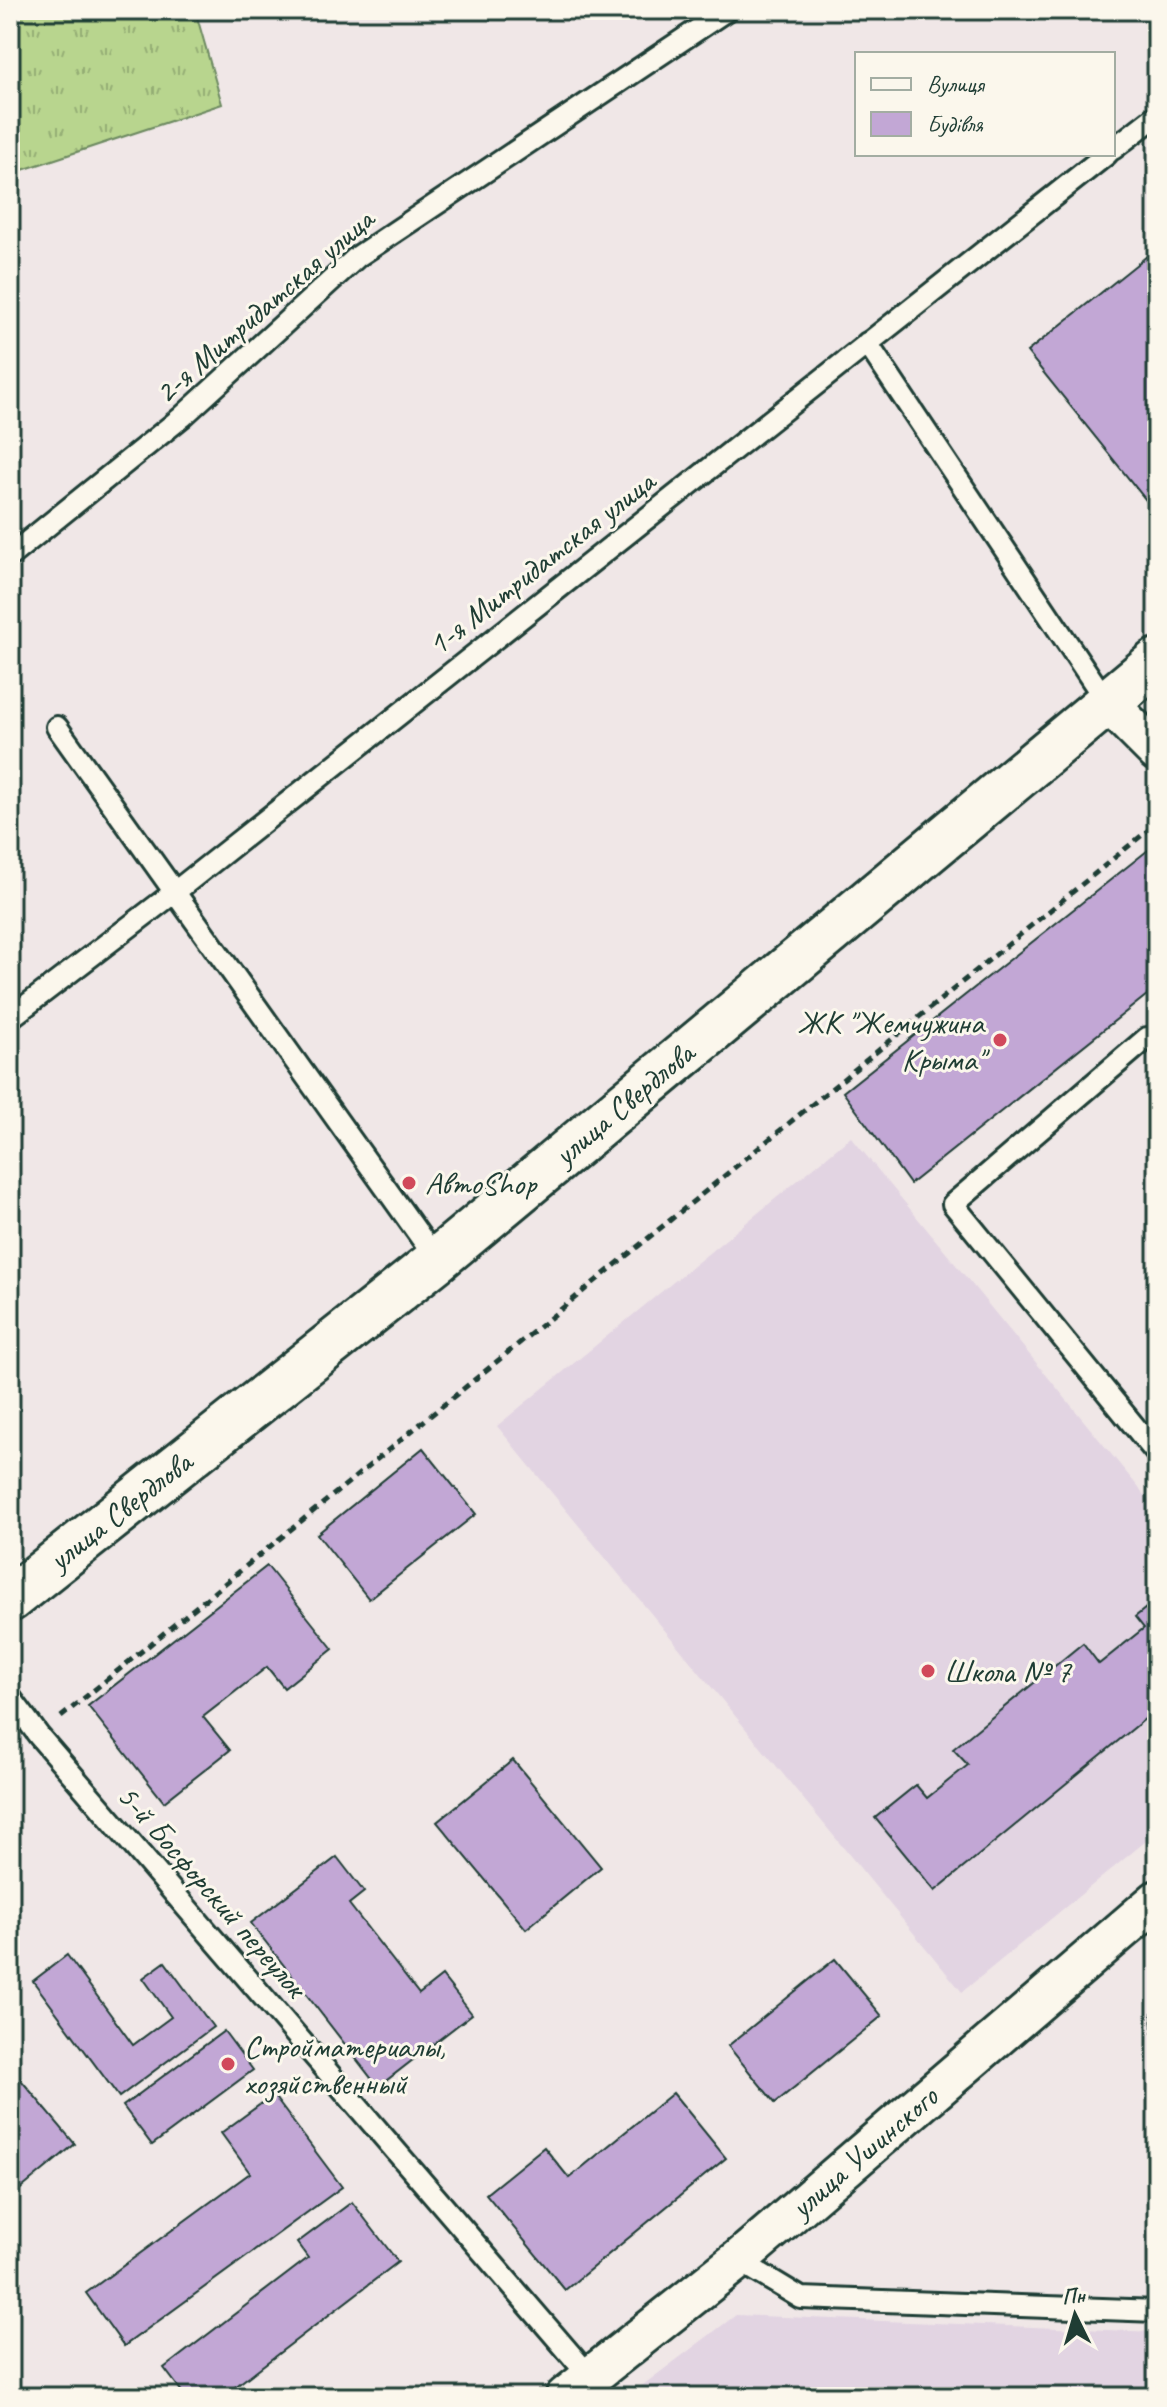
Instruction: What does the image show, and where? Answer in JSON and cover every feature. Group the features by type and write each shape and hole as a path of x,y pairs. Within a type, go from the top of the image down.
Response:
{"main road":[{"name":"улица Свердлова","path":"10,1599 437,1260 1157,661"}],"street":[{"path":"1106,701 1157,752"},
{"name":"улица Ушинского","path":"578,2387 738,2260 1157,1900"}],"lane":[{"name":"2-я Митридатская улица","path":"10,556 182,417 357,257 727,10"},
{"path":"1115,147 1157,115"},
{"name":"1-я Митридатская улица","path":"10,1018 176,891 1104,156"},
{"path":"867,343 1106,701"},
{"path":"57,727 437,1260"},
{"path":"1147,1038 953,1204 1157,1454"},
{"name":"5-й Босфорский переулок","path":"10,1697 578,2387"},
{"path":"738,2260 801,2298 1157,2311"}],"path":[{"path":"39,1736 1157,823"}],"shaded area":[{"name":"Школа № 7","path":"851,1137 1157,1510 1157,1832 962,1992 497,1426"},
{"path":"736,2315 1157,2332 1157,2397 627,2397"}],"green space":[{"path":"10,10 195,10 222,104 10,174"}],"building":[{"path":"1157,248 1157,514 1027,352"},
{"name":"ЖК \"Жемчужина Крыма\"","path":"1157,843 1157,987 910,1184 843,1092"},
{"path":"423,1448 476,1514 369,1599 317,1534"},
{"path":"267,1566 333,1649 284,1688 267,1667 203,1717 230,1750 164,1802 88,1706"},
{"path":"1157,1599 1157,1709 935,1891 875,1818 916,1785 927,1798 968,1765 953,1749 1083,1643 1099,1664 1144,1628 1135,1617"},
{"path":"513,1760 601,1867 526,1929 437,1822"},
{"path":"337,1857 364,1892 349,1904 419,1994 442,1976 472,2014 378,2087 251,1923"},
{"path":"67,1955 133,2045 171,2017 143,1978 165,1962 213,2027 119,2097 33,1981"},
{"path":"835,1959 882,2016 775,2103 728,2046"},
{"path":"1152,2013 1157,2013 1157,2092"},
{"path":"224,2031 253,2070 152,2145 123,2106"},
{"path":"16,2074 75,2144 11,2197 10,2079"},
{"path":"673,2093 726,2158 565,2290 486,2194 544,2147 569,2178"},
{"path":"273,2095 342,2187 124,2346 86,2293 250,2173 221,2133"},
{"path":"352,2202 398,2262 222,2397 186,2397 164,2368 308,2258 297,2243"}],"place":[{"name":"ЖК \"Жемчужина Крыма\"","path":"1000,1040"},
{"name":"АвтоShop","path":"409,1183"},
{"name":"Школа № 7","path":"928,1671"},
{"name":"Стройматериалы, хозяйственный","path":"228,2064"}]}
